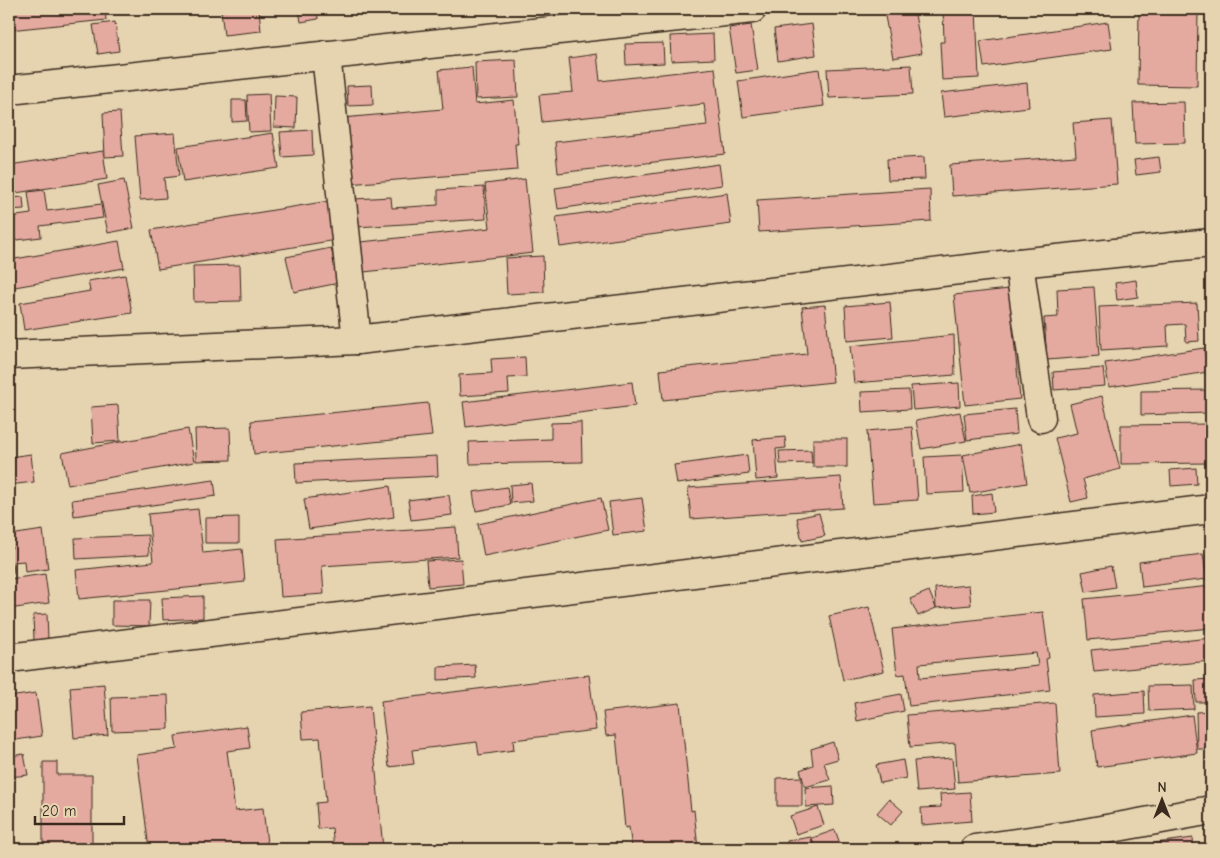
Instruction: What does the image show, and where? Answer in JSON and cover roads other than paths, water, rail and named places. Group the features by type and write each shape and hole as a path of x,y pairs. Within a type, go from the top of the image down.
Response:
{"street":[{"path":"9,90 752,9"},
{"path":"326,56 356,340"},
{"path":"9,355 356,340 1019,263 1211,243"},
{"path":"1019,263 1041,418"},
{"path":"9,658 1211,509"},
{"path":"974,849 1081,842 1211,810"}]}
